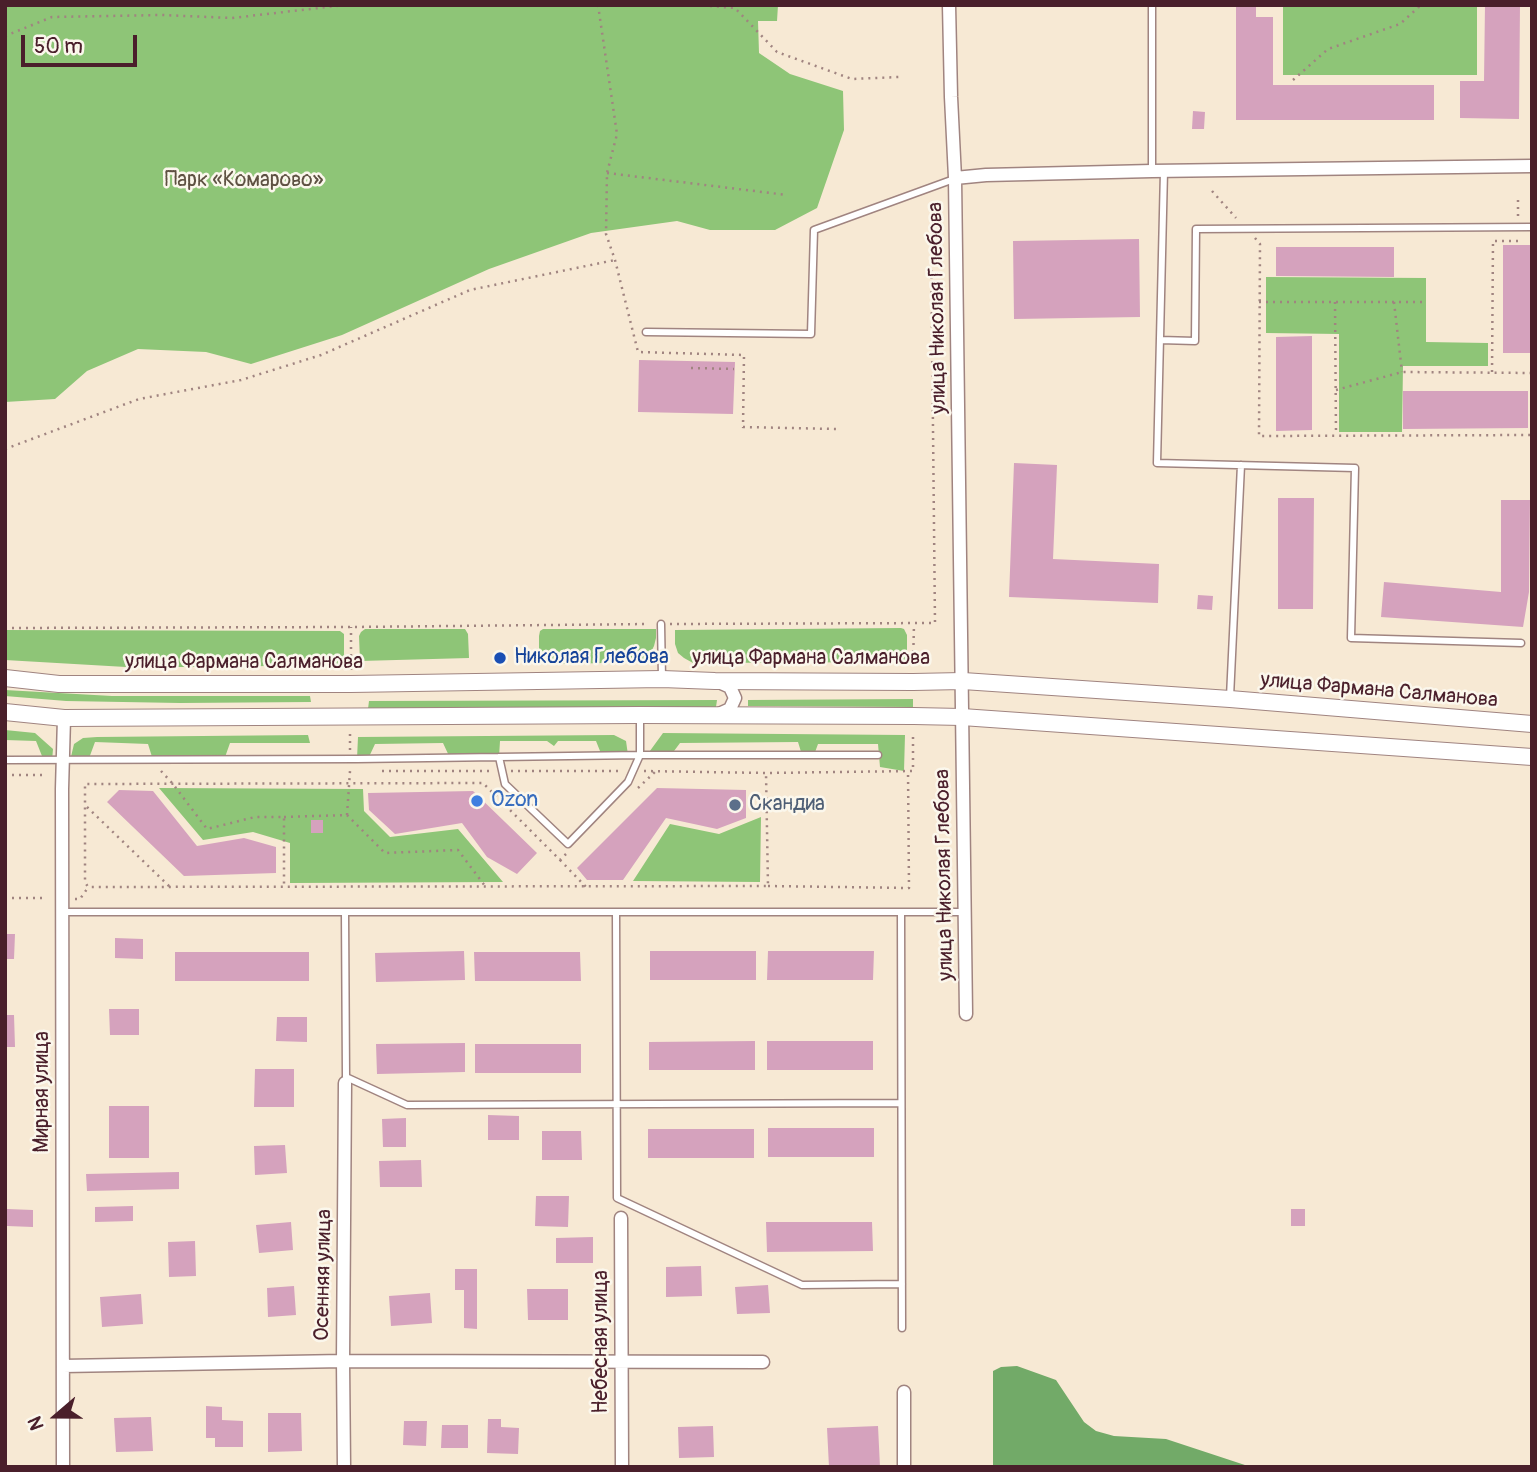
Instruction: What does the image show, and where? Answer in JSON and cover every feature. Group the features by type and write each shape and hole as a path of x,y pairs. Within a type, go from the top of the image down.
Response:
{"street":[{"path":"948,5 956,178"},
{"name":"улица Николая Глебова","path":"965,1014 956,178 1158,171 1532,166"},
{"name":"улица Фармана Салманова","path":"5,678 59,684 351,684 662,679 963,681 1230,699 1532,724"},
{"path":"715,681 730,687 735,698 730,709 715,716"},
{"path":"5,712 64,718 914,716 1532,757"},
{"name":"Мирная улица","path":"63,1467 64,718"},
{"name":"Осенняя улица","path":"344,1467 342,1361 346,1080"},
{"name":"Небесная улица","path":"621,1218 622,1467"},
{"path":"63,1366 342,1361 764,1362"},
{"path":"904,1392 904,1467"}],"lane":[{"path":"1152,5 1160,340 1157,463 1355,468 1351,638 1521,643"},
{"path":"646,332 811,334 814,230 956,178"},
{"path":"1160,340 1195,341 1196,229 1532,227"},
{"path":"1230,699 1241,466"},
{"path":"661,624 662,679"},
{"path":"499,757 505,784 568,844 628,782 640,755 640,715"},
{"path":"5,760 878,755"},
{"path":"62,912 965,912"},
{"path":"345,912 346,1080 407,1105 901,1103"},
{"path":"616,912 617,1198 802,1285 902,1284"},
{"path":"901,912 902,1328"}],"path":[{"path":"5,36 52,17 162,15 232,18 345,5"},
{"path":"598,5 617,134 607,173 606,234 638,352 744,355 743,427 837,429"},
{"path":"696,5 735,8 777,52 852,79 899,76"},
{"path":"1293,80 1328,49 1400,24 1421,5"},
{"path":"607,173 788,195"},
{"path":"1212,191 1260,244 1259,436 1532,435"},
{"path":"1492,372 1493,241 1518,241 1518,195"},
{"path":"5,628 935,623 931,233 942,233"},
{"path":"5,449 139,399 241,380 321,355 470,290 615,260"},
{"path":"1259,302 1426,302"},
{"path":"1335,302 1336,435"},
{"path":"1394,302 1402,372"},
{"path":"691,368 734,369"},
{"path":"1336,390 1402,372 1532,373"},
{"path":"913,675 914,624"},
{"path":"351,627 351,671"},
{"path":"637,789 656,771 913,771 913,733"},
{"path":"350,753 351,735"},
{"path":"161,771 207,829 255,817 347,815 386,853 458,850 485,887"},
{"path":"347,815 350,771"},
{"path":"586,887 483,783 85,784 85,882 88,887 909,888 908,771"},
{"path":"766,773 768,886"},
{"path":"5,775 62,776"},
{"path":"85,806 170,887"},
{"path":"284,817 284,887"},
{"path":"560,860 570,851"}],"green space":[{"name":"Парк «Комарово»","path":"5,5 778,5 777,21 758,21 759,53 790,74 843,91 844,130 817,208 775,230 710,230 677,221 591,233 489,269 342,335 251,364 206,352 138,349 87,371 55,399 5,402"},
{"path":"1283,5 1477,5 1477,75 1283,75"},
{"path":"1266,277 1426,278 1426,342 1488,343 1488,366 1403,366 1402,432 1339,432 1339,334 1266,333"},
{"path":"901,628 907,635 907,662 693,663 678,653 675,644 675,630"},
{"path":"365,629 465,629 468,634 469,658 360,661 359,636"},
{"path":"543,629 656,629 656,638 649,656 640,662 566,664 539,658 539,636"},
{"path":"5,630 340,631 344,634 344,664 126,667 5,660"},
{"path":"5,690 112,696 310,696 311,702 66,701 5,696"},
{"path":"913,699 913,707 748,706 748,700"},
{"path":"717,700 716,707 368,709 369,701"},
{"path":"5,730 35,733 53,749 52,761 44,761 36,741 5,740"},
{"path":"663,733 905,735 904,771 880,767 878,744 818,744 814,755 802,755 798,742 680,743 671,755 647,755"},
{"path":"308,735 310,743 230,743 224,760 153,760 148,744 95,742 88,761 70,761 74,744 83,738"},
{"path":"614,735 626,741 628,755 602,756 596,741 558,741 554,746 547,741 500,741 499,757 450,758 443,743 375,744 368,759 357,759 358,737"},
{"path":"159,788 363,789 364,811 390,837 458,829 503,882 290,883 290,843 253,832 203,840"},
{"path":"761,817 760,882 633,881 670,824 719,834"},
{"path":"1017,1366 1056,1380 1084,1422 1096,1431 1114,1436 1166,1439 1251,1467 993,1467 993,1371 1001,1367"}],"building":[{"path":"1236,5 1256,5 1256,17 1273,17 1273,85 1434,85 1434,120 1236,120"},
{"path":"1485,5 1520,5 1519,119 1460,118 1460,81 1484,81"},
{"path":"1193,111 1205,112 1204,129 1192,129"},
{"path":"1139,239 1140,317 1014,319 1013,241"},
{"path":"1503,245 1532,245 1532,353 1503,353"},
{"path":"1276,247 1394,247 1394,277 1276,276"},
{"path":"1312,336 1312,430 1276,431 1276,337"},
{"path":"639,360 735,362 733,414 638,412"},
{"path":"1403,391 1528,391 1528,428 1403,429"},
{"path":"1014,463 1057,465 1053,559 1159,564 1158,603 1009,597"},
{"path":"1278,498 1314,498 1313,609 1278,609"},
{"path":"1501,500 1530,500 1529,592 1523,627 1381,617 1384,582 1501,592"},
{"path":"1198,595 1213,596 1212,610 1197,609"},
{"path":"657,788 746,790 746,818 717,829 666,818 623,880 587,880 577,868"},
{"path":"119,790 153,791 197,846 244,838 276,847 276,873 184,876 107,802"},
{"path":"473,791 537,853 517,874 487,857 462,823 395,834 369,810 368,793"},
{"path":"311,820 323,820 323,833 311,833"},
{"path":"5,934 15,934 14,959 5,959"},
{"path":"115,938 143,939 143,959 115,958"},
{"path":"464,951 465,980 376,982 375,953"},
{"path":"650,951 756,951 756,980 650,980"},
{"path":"768,951 874,951 873,980 767,980"},
{"path":"175,952 309,952 309,981 175,981"},
{"path":"474,952 580,952 581,981 475,981"},
{"path":"109,1009 139,1009 139,1035 110,1035"},
{"path":"5,1015 14,1015 15,1047 5,1047"},
{"path":"277,1017 307,1017 307,1042 276,1041"},
{"path":"755,1041 755,1070 649,1070 649,1042"},
{"path":"767,1041 873,1041 873,1070 767,1070"},
{"path":"465,1043 465,1072 377,1074 376,1044"},
{"path":"475,1044 581,1044 581,1073 475,1073"},
{"path":"255,1069 294,1069 294,1107 254,1107"},
{"path":"109,1106 149,1106 149,1158 109,1158"},
{"path":"488,1115 519,1116 519,1140 488,1140"},
{"path":"406,1118 406,1147 383,1147 382,1119"},
{"path":"768,1128 874,1128 874,1157 768,1157"},
{"path":"648,1129 754,1129 754,1158 648,1158"},
{"path":"542,1131 581,1131 582,1160 542,1160"},
{"path":"285,1145 287,1173 255,1175 254,1146"},
{"path":"421,1160 422,1187 380,1187 379,1161"},
{"path":"179,1172 179,1189 87,1191 86,1174"},
{"path":"536,1196 569,1196 568,1227 535,1226"},
{"path":"133,1206 133,1221 95,1222 95,1207"},
{"path":"7,1209 33,1210 33,1227 7,1226"},
{"path":"1291,1209 1305,1209 1305,1226 1291,1226"},
{"path":"291,1222 293,1250 259,1253 256,1225"},
{"path":"766,1222 872,1222 873,1251 767,1252"},
{"path":"593,1237 593,1263 556,1263 556,1238"},
{"path":"195,1241 196,1276 169,1277 168,1242"},
{"path":"701,1266 702,1296 666,1297 666,1267"},
{"path":"455,1269 477,1269 477,1329 464,1328 464,1290 455,1290"},
{"path":"768,1285 770,1313 737,1314 735,1287"},
{"path":"294,1286 296,1315 268,1317 267,1288"},
{"path":"527,1289 568,1289 568,1320 528,1320"},
{"path":"430,1293 432,1323 391,1326 389,1296"},
{"path":"141,1294 143,1324 102,1327 100,1297"},
{"path":"206,1406 222,1407 222,1420 243,1421 243,1447 215,1447 215,1438 206,1438"},
{"path":"268,1413 301,1413 302,1451 268,1452"},
{"path":"151,1417 153,1451 116,1452 114,1418"},
{"path":"488,1419 501,1419 501,1427 519,1428 518,1454 487,1453"},
{"path":"404,1421 427,1421 426,1446 403,1445"},
{"path":"442,1425 468,1425 468,1448 441,1448"},
{"path":"713,1426 714,1457 679,1458 678,1427"},
{"path":"878,1426 880,1467 829,1467 827,1428"}],"place":[{"name":"Николая Глебова","path":"500,658"},
{"name":"Ozon","path":"477,801"},
{"name":"Скандиа","path":"735,805"}]}
